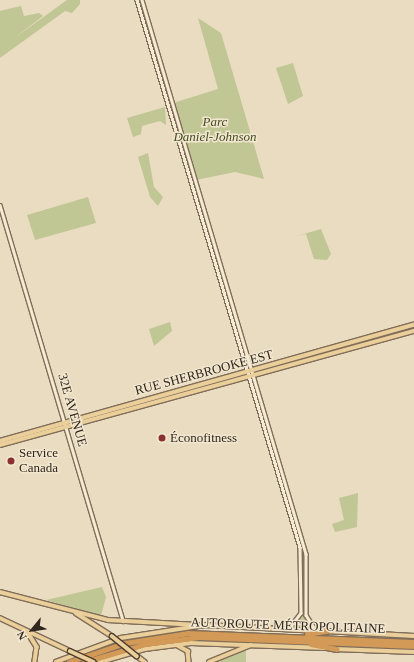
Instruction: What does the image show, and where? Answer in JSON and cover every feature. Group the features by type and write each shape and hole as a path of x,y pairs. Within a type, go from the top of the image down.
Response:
{"highway":[{"name":"AUTOROUTE MÉTROPOLITAINE","path":"69,662 120,644 167,635 212,632 414,646"},
{"path":"291,638 327,632"},
{"name":"AUTOROUTE MÉTROPOLITAINE","path":"84,662 128,647 180,638 291,638 414,642"},
{"path":"291,638 337,649"}],"main road":[{"name":"RUE SHERBROOKE EST","path":"0,441 64,421 414,326"},
{"name":"RUE SHERBROOKE EST","path":"0,445 414,331"},
{"path":"385,333 387,338"},
{"path":"368,338 369,343"},
{"path":"322,351 324,355"},
{"path":"305,355 306,360"},
{"path":"212,386 215,380"},
{"path":"186,393 187,388"},
{"path":"136,402 137,407"},
{"path":"115,407 116,413"},
{"path":"0,592 76,612 123,621 414,636"},
{"path":"76,612 112,636 145,662"},
{"path":"0,618 94,662"},
{"path":"56,662 121,638 205,625"},
{"path":"27,631 37,647 36,662"},
{"path":"100,662 174,644 254,644 414,652"},
{"path":"174,644 187,650 189,662"},
{"path":"209,662 254,644"}],"street":[{"path":"137,0 183,159 249,371"},
{"path":"142,0 154,48 300,547 303,572 300,615 289,629"},
{"path":"150,49 154,48"},
{"path":"172,121 176,120"},
{"path":"178,142 182,140"},
{"path":"183,159 187,158"},
{"name":"32E AVENUE","path":"0,205 123,621"},
{"path":"250,376 306,554 308,573 306,618 316,631"},
{"path":"303,572 308,573"}],"green space":[{"path":"67,0 80,0 80,4 72,13 65,11 0,58 0,11 21,6 24,16 39,13 43,16 13,39"},
{"name":"Parc Daniel-Johnson","path":"198,18 221,33 264,179 235,172 196,180 173,103 218,89"},
{"path":"293,63 303,96 288,104 276,68"},
{"path":"165,107 166,125 160,121 142,126 141,134 133,137 127,118"},
{"path":"148,153 154,187 163,197 158,206 150,197 138,157"},
{"path":"88,197 96,223 35,240 27,215"},
{"path":"321,229 331,254 327,260 314,259 306,234 297,236"},
{"path":"170,322 172,331 154,346 149,329"},
{"path":"358,493 357,527 335,532 332,524 344,520 339,498"},
{"path":"305,574 304,614 311,628 294,627 302,614"},
{"path":"102,587 106,597 101,616 46,600"},
{"path":"246,649 246,662 215,662 221,657"}],"place":[{"name":"Éconofitness","path":"162,438"},
{"name":"Service Canada","path":"11,461"}]}
